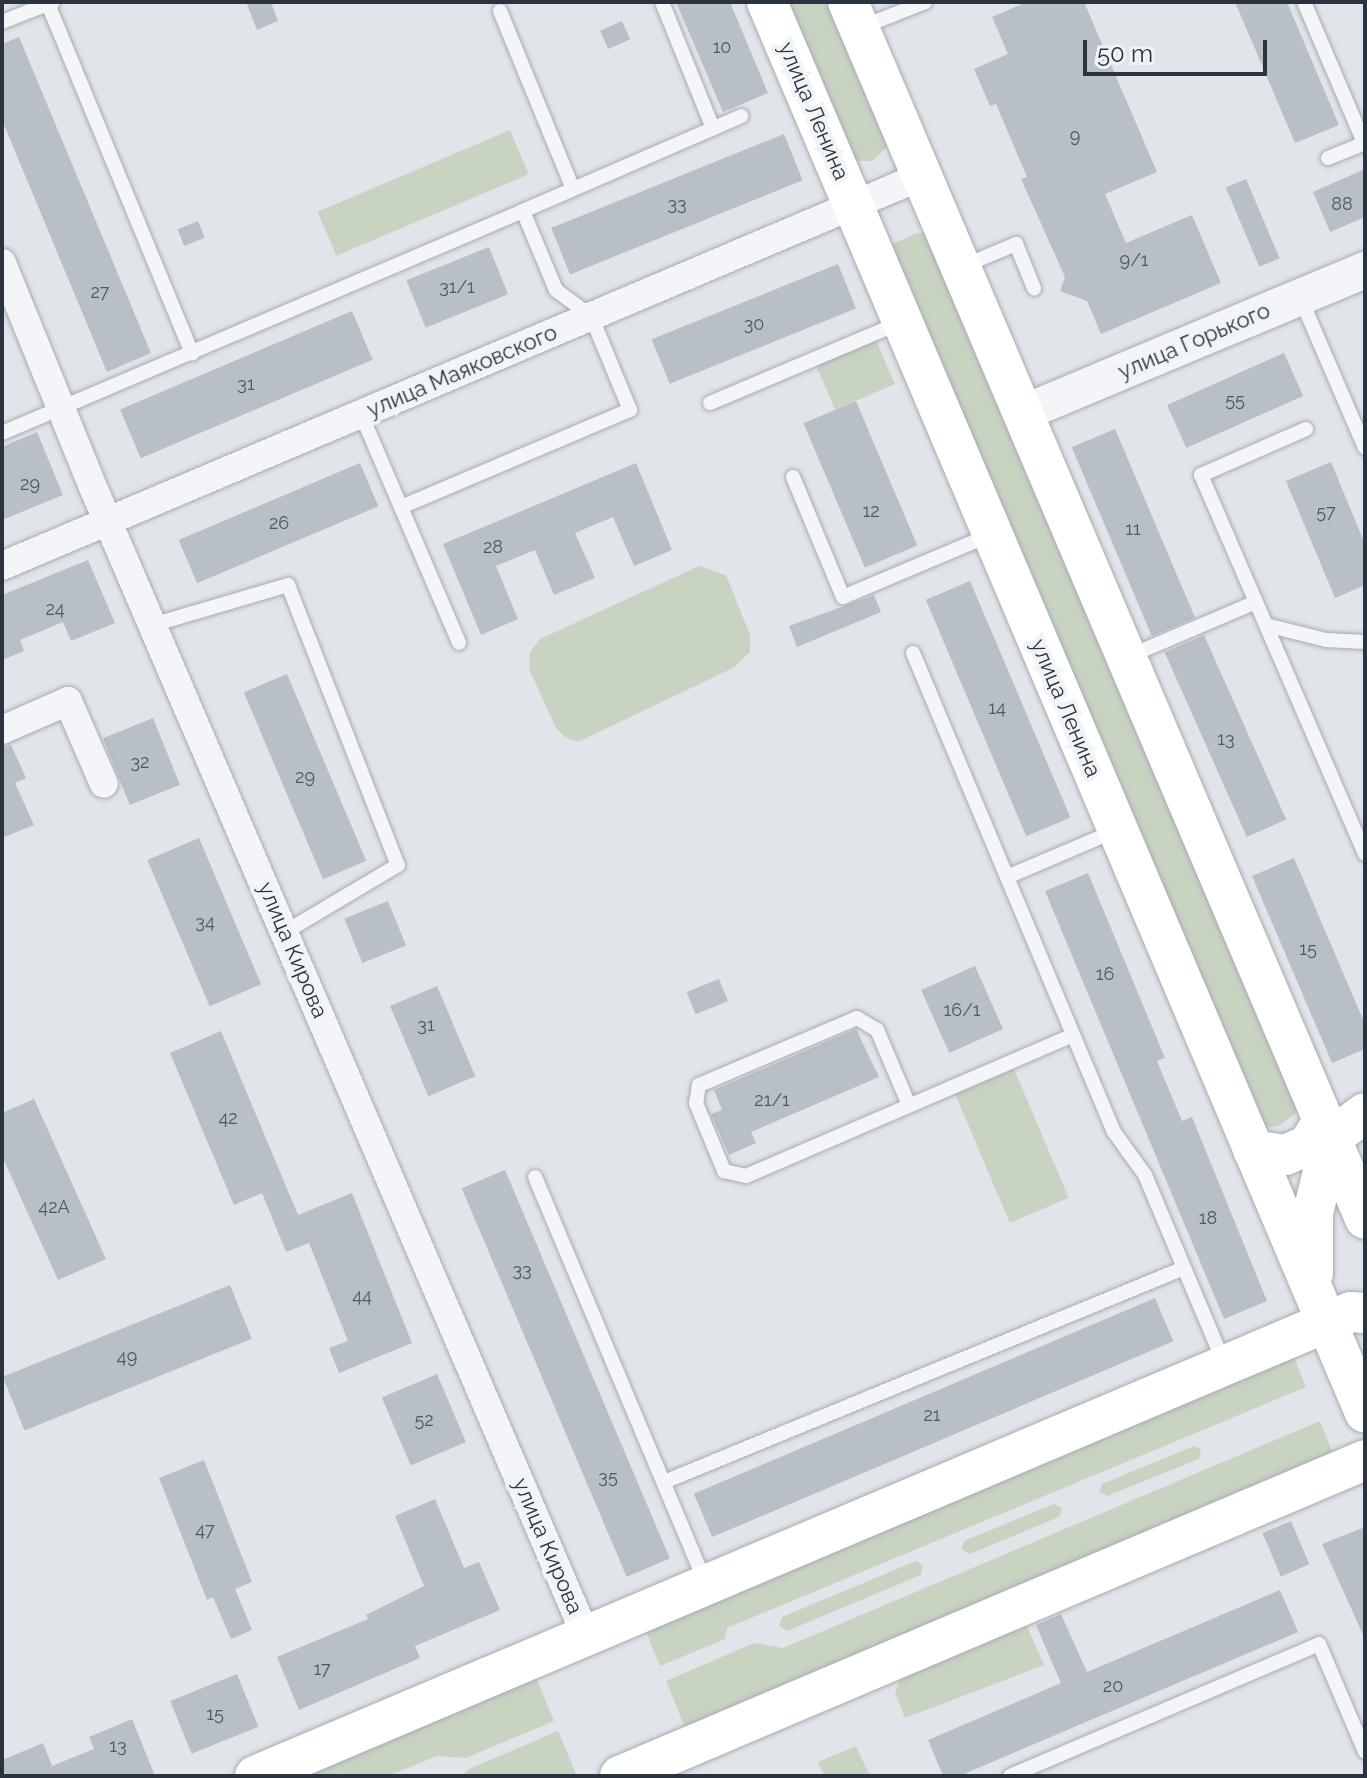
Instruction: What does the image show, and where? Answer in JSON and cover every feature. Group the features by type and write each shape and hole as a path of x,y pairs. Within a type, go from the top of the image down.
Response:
{"main road":[{"name":"улица Ленина","path":"767,2 1365,1413"},
{"path":"854,15 1365,1219"},
{"path":"1253,1150 1285,1155 1308,1145 1327,1129 1365,1113"},
{"path":"1327,1129 1313,1213 1312,1268 1327,1323"},
{"path":"255,1776 1351,1312 1365,1313"},
{"path":"620,1776 1365,1460"}],"street":[{"name":"улица Маяковского","path":"2,566 922,176"},
{"name":"улица Кирова","path":"2,263 107,521 586,1636"},
{"name":"улица Горького","path":"1023,413 1365,270"},
{"path":"2,730 68,701 104,784"}],"lane":[{"path":"662,2 713,128"},
{"path":"854,15 925,2"},
{"path":"1304,2 1364,143 1328,158"},
{"path":"2,22 51,3 192,353"},
{"path":"500,11 573,189"},
{"path":"2,433 741,116"},
{"path":"401,507 630,410 591,316 556,290 523,211"},
{"path":"961,267 1016,244 1034,288"},
{"path":"1300,297 1365,448"},
{"path":"710,403 903,322"},
{"path":"361,414 459,643"},
{"path":"1306,429 1201,475 1365,854"},
{"path":"793,477 843,597 992,534"},
{"path":"152,625 288,585 398,865 285,932"},
{"path":"1127,657 1256,602"},
{"path":"1266,625 1326,640 1365,642"},
{"path":"913,653 1114,1132 1145,1175 1226,1367"},
{"path":"1007,877 1118,830"},
{"path":"909,1105 877,1030 857,1018 699,1085 696,1103 724,1171 746,1176 1073,1035"},
{"path":"535,1177 707,1585"},
{"path":"664,1482 1184,1268"},
{"path":"1010,1776 1319,1644 1365,1752"}],"green space":[{"path":"780,2 836,2 891,133 886,148 872,161 856,161"},
{"path":"510,130 529,174 336,256 318,212"},
{"path":"917,233 930,234 1300,1110 1279,1126 1256,1129 890,245"},
{"path":"876,340 895,384 835,410 816,365"},
{"path":"699,566 726,575 750,635 750,652 733,668 578,742 565,737 556,728 529,669 530,652 540,639"},
{"path":"1014,1069 1069,1198 1010,1223 955,1094"},
{"path":"1292,1353 1306,1387 727,1628 725,1639 660,1666 644,1627"},
{"path":"1320,1421 1334,1456 686,1730 666,1681 754,1643 783,1648"},
{"path":"1194,1446 1201,1450 1199,1459 1107,1496 1099,1492 1102,1484"},
{"path":"1054,1504 1062,1508 1059,1517 970,1554 961,1549 964,1541"},
{"path":"916,1561 923,1566 921,1575 787,1631 779,1626 782,1617"},
{"path":"1027,1626 1044,1665 905,1718 895,1693 903,1673"},
{"path":"535,1675 554,1721 466,1758 437,1756 388,1776 297,1776"},
{"path":"558,1731 577,1776 462,1776 469,1769"},
{"path":"856,1746 870,1776 824,1776 818,1762"}],"building":[{"path":"246,2 271,2 278,21 257,30"},
{"path":"676,2 730,2 768,93 723,112"},
{"path":"1027,2 1084,2 1157,172 1105,194 1126,243 1192,215 1221,283 1101,334 1087,301 1060,291 1065,277 1021,179 1027,177 996,104 990,106 974,69 1008,54 992,17"},
{"path":"1235,2 1287,2 1339,125 1295,143"},
{"path":"622,21 630,39 608,49 600,31"},
{"path":"19,37 151,353 107,372 2,120 2,44"},
{"path":"784,134 803,180 570,274 551,228"},
{"path":"1365,169 1365,217 1330,232 1313,192"},
{"path":"1246,179 1280,258 1259,267 1226,188"},
{"path":"198,221 205,238 184,246 178,229"},
{"path":"489,247 508,294 426,328 406,280"},
{"path":"838,264 856,309 670,384 652,339"},
{"path":"352,311 373,360 141,458 120,409"},
{"path":"1284,353 1303,396 1186,448 1167,405"},
{"path":"856,401 917,546 865,568 804,423"},
{"path":"1115,429 1195,618 1152,636 1072,447"},
{"path":"37,432 63,495 2,520 2,447"},
{"path":"1331,462 1365,544 1365,585 1335,598 1286,481"},
{"path":"360,463 378,506 197,583 179,540"},
{"path":"636,463 672,550 634,566 613,517 575,533 595,578 554,595 535,550 496,566 518,619 481,635 443,544"},
{"path":"88,560 115,623 71,641 63,622 20,640 24,651 2,660 2,595"},
{"path":"970,581 1070,818 1026,836 926,600"},
{"path":"874,595 881,612 797,647 789,626"},
{"path":"1204,635 1286,820 1247,837 1165,652"},
{"path":"287,674 366,861 323,879 244,692"},
{"path":"153,718 180,785 130,805 103,738"},
{"path":"11,745 26,778 15,783 34,825 2,838 2,747"},
{"path":"199,838 261,984 210,1006 147,860"},
{"path":"1294,858 1365,1024 1365,1049 1332,1063 1252,876"},
{"path":"1088,873 1165,1058 1157,1061 1182,1121 1192,1117 1267,1301 1224,1319 1045,891"},
{"path":"388,901 406,946 362,963 344,919"},
{"path":"975,966 1003,1029 949,1053 921,990"},
{"path":"719,979 728,1001 696,1014 687,992"},
{"path":"437,986 475,1076 428,1096 390,1006"},
{"path":"856,1029 879,1077 751,1132 756,1143 729,1155 711,1114 722,1110 714,1090"},
{"path":"221,1031 298,1215 352,1193 412,1343 339,1373 329,1348 348,1341 309,1243 286,1252 262,1193 234,1205 170,1053"},
{"path":"34,1099 106,1259 58,1280 2,1156 2,1113"},
{"path":"505,1170 670,1558 627,1577 462,1188"},
{"path":"230,1285 252,1339 25,1431 3,1377"},
{"path":"1155,1298 1173,1341 712,1537 694,1494"},
{"path":"437,1374 466,1442 411,1466 382,1397"},
{"path":"204,1460 252,1582 235,1589 252,1630 231,1639 213,1597 207,1600 159,1478"},
{"path":"435,1499 464,1568 479,1562 500,1610 415,1646 420,1658 299,1710 277,1657 368,1619 366,1615 424,1586 395,1516"},
{"path":"1291,1521 1309,1564 1281,1576 1262,1533"},
{"path":"1365,1527 1365,1639 1322,1544"},
{"path":"1280,1590 1298,1632 959,1776 943,1776 928,1740 1061,1683 1036,1625 1061,1614 1087,1672"},
{"path":"237,1674 258,1727 192,1754 170,1701"},
{"path":"132,1719 155,1776 6,1776 2,1767 2,1760 43,1743 52,1766 94,1749 89,1737"}]}
